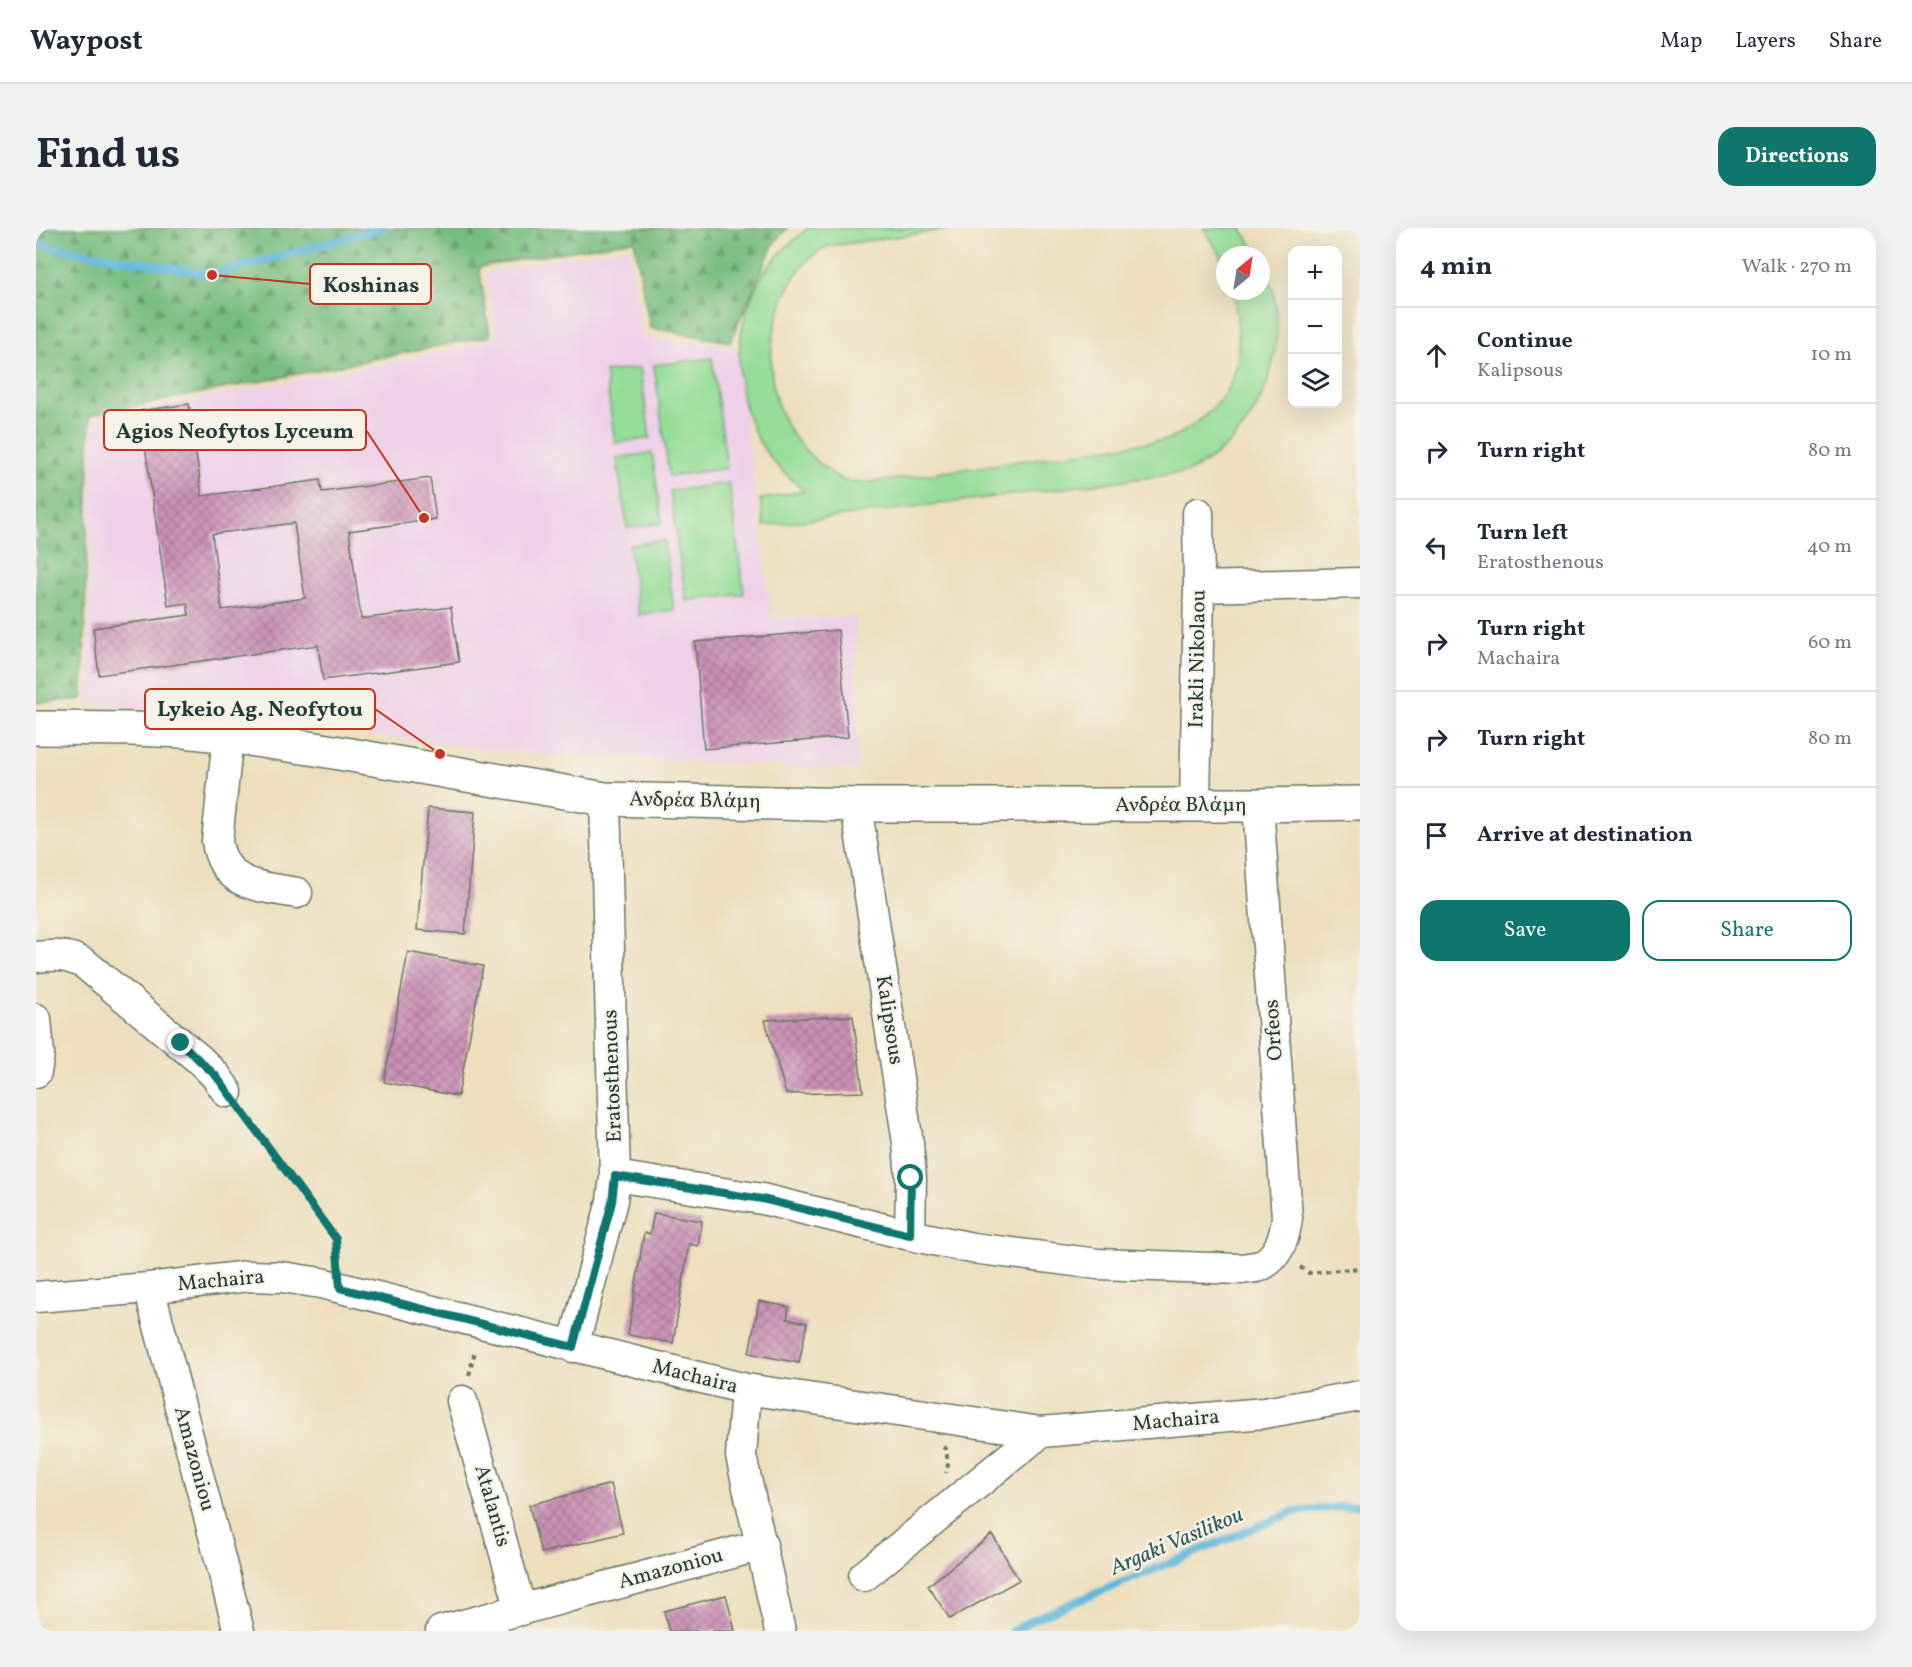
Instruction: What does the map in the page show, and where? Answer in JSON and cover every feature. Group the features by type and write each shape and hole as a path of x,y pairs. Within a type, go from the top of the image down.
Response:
{"street":[{"name":"Irakli Nikolaou","path":"1195,805 1198,513"},
{"path":"1199,587 1360,584"},
{"name":"Ανδρέα Βλάμη","path":"36,729 131,729 185,731 228,736 605,799 856,805 1360,803"},
{"path":"228,736 217,841 219,854 226,868 237,878 252,885 297,893"},
{"name":"Eratosthenous","path":"573,1347 612,1202 615,1176 605,799"},
{"name":"Kalipsous","path":"856,805 908,1143 911,1178 910,1235"},
{"name":"Orfeos","path":"1258,805 1287,1218 1285,1236 1276,1252"},
{"path":"36,957 59,955 71,957 85,964 194,1054 216,1076 227,1092"},
{"path":"36,1019 39,1054 36,1072"},
{"path":"615,1176 762,1199 972,1248 1098,1264 1241,1269 1260,1266 1276,1252"},
{"name":"Machaira","path":"36,1297 149,1288 248,1276 282,1277 340,1288 746,1389 1041,1432 1264,1413 1360,1396"},
{"name":"Amazoniou","path":"149,1288 239,1631"},
{"path":"746,1389 741,1456 780,1631"},
{"name":"Atalantis","path":"462,1401 521,1610"},
{"path":"864,1576 1041,1432"},
{"name":"Amazoniou","path":"441,1631 762,1545"}],"path":[{"path":"227,1092 336,1239 340,1288"},
{"path":"1276,1252 1309,1274 1360,1268"},
{"path":"462,1401 481,1324"},
{"path":"941,1444 946,1449 948,1465 946,1476"}],"shaded area":[{"path":"629,246 643,336 736,347 772,618 856,618 857,770 508,752 88,702 91,418 402,360 497,338 485,272"}],"green space":[{"path":"36,228 787,228 774,243 730,342 650,328 634,240 479,267 490,336 90,415 83,699 36,703"},
{"path":"808,228 960,228 829,246 805,263 788,288 780,309 772,348 771,368 778,406 797,441 811,456 835,475 849,482 890,480 1171,439 1194,425 1224,395 1237,360 1237,317 1234,300 1270,300 1270,279 1277,323 1276,346 1265,389 1243,428 1218,453 1190,472 764,526 760,499 804,491 766,452 745,408 741,385 739,361 746,314 754,291 766,270 780,253"},
{"path":"1203,228 1241,228 1253,246 1216,246 1216,248"},
{"path":"712,358 727,468 669,476 654,365"},
{"path":"640,368 650,438 615,443 605,372"},
{"path":"652,453 662,523 627,528 617,458"},
{"path":"729,483 744,594 686,601 670,491"},
{"path":"664,540 674,610 639,615 629,545"}],"building":[{"path":"189,404 202,496 320,480 322,492 430,478 436,519 349,531 361,619 451,607 459,662 323,680 318,645 99,675 93,628 189,615 187,603 168,606 140,411","holes":["294,523 305,598 222,610 212,534"]},
{"path":"838,630 848,737 704,749 695,642"},
{"path":"428,808 475,812 465,934 417,930"},
{"path":"408,952 483,966 458,1096 384,1082"},
{"path":"853,1016 863,1092 786,1094 765,1020"},
{"path":"654,1213 702,1221 698,1246 689,1244 673,1343 628,1335 644,1233 650,1234"},
{"path":"759,1301 789,1307 787,1319 807,1323 799,1363 749,1353"},
{"path":"611,1484 623,1533 541,1553 529,1505"},
{"path":"992,1534 1019,1580 950,1619 928,1586"},
{"path":"726,1595 735,1631 669,1631 664,1611"}],"waterway":[{"path":"36,244 212,275 384,228"},
{"name":"Argaki Vasilikou","path":"1012,1631 1034,1619 1293,1512 1360,1505"}],"place":[{"name":"Koshinas","path":"212,275"},
{"name":"Agios Neofytos Lyceum","path":"424,518"},
{"name":"Lykeio Ag. Neofytou","path":"440,754"}],"route":[{"path":"181,1043 216,1076 336,1239 340,1288 573,1347 612,1202 615,1176 762,1199 910,1235 911,1178"}]}
